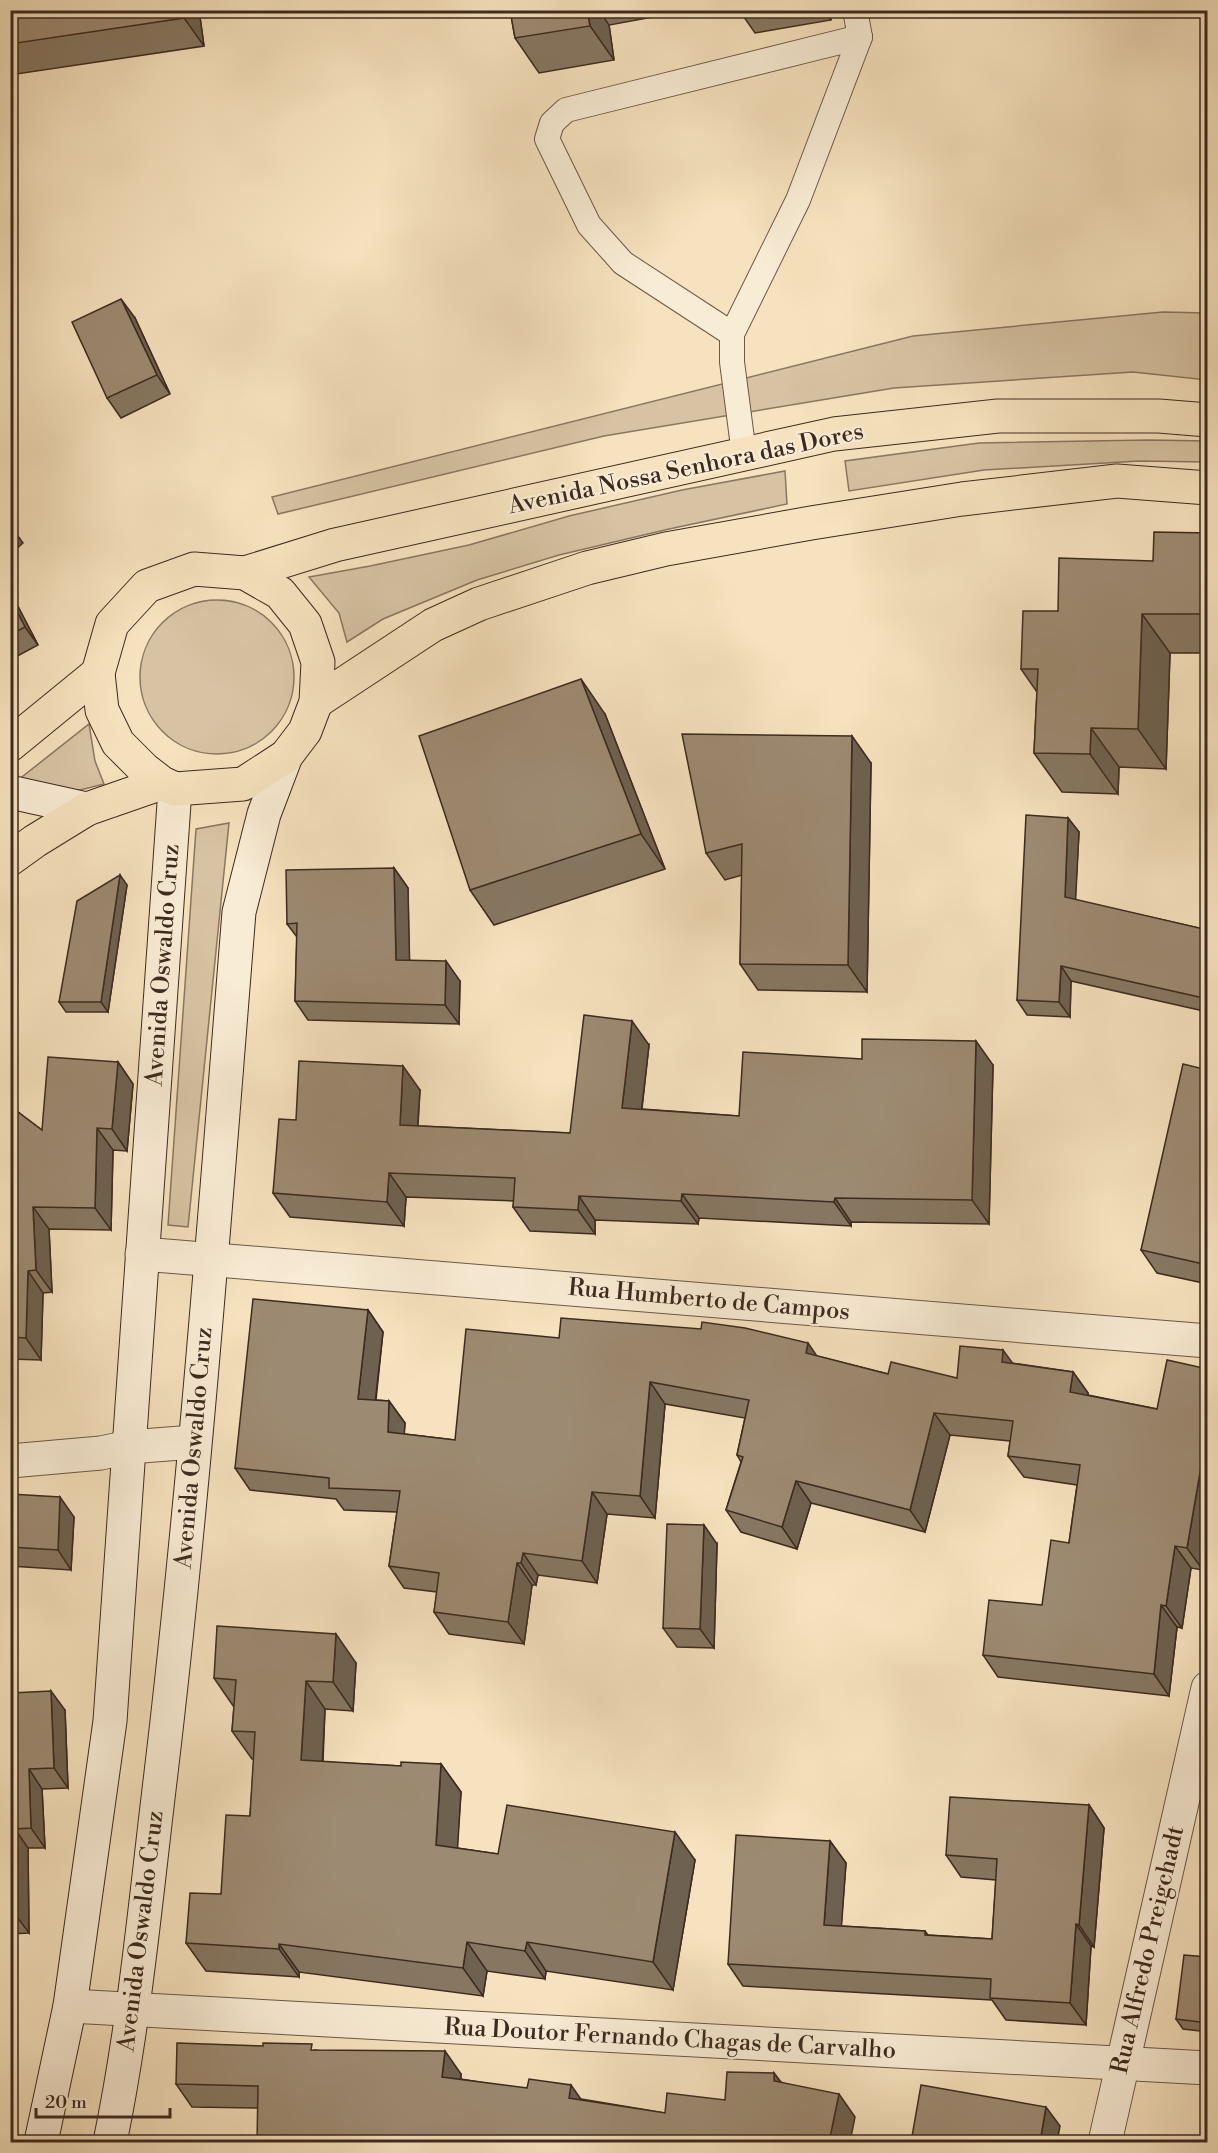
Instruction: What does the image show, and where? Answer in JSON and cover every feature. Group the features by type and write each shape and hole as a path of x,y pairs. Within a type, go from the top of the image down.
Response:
{"main road":[{"name":"Avenida Nossa Senhora das Dores","path":"245,573 335,545 834,434 998,416 1160,416 1208,420"},
{"path":"316,702 433,625 480,604 587,568 666,549 811,523 962,500 1117,481 1208,488"},
{"path":"10,859 87,809 169,786 243,784 286,756 305,731 316,702 318,662 305,624 280,593 245,573 194,569 147,586 112,624 98,673 102,710 117,743 144,769 169,786"},
{"path":"10,745 98,673"}],"street":[{"name":"Avenida Oswaldo Cruz","path":"110,2142 120,2096 133,2010 179,1623 239,912 264,814 286,756"},
{"name":"Avenida Oswaldo Cruz","path":"41,2142 70,2006 110,1721 142,1254 169,786"},
{"path":"10,792 87,809"},
{"name":"Rua Humberto de Campos","path":"142,1254 1208,1341"},
{"path":"10,1461 194,1442"},
{"name":"Rua Alfredo Preigchadt","path":"1106,2142 1208,1688"},
{"name":"Rua Doutor Fernando Chagas de Carvalho","path":"70,2006 1208,2068"}],"lane":[{"path":"744,454 732,362 732,334 798,200 860,38 855,10"},
{"path":"732,334 623,263 589,225 547,139 552,123 566,110 860,38"}],"shaded area":[{"path":"1163,312 1207,313 1207,380 1133,372 894,388 604,436 278,514 272,497 913,336"},
{"path":"1207,441 1207,462 1139,461 984,470 849,491 845,461 979,443"},
{"path":"785,471 787,504 559,555 477,580 383,619 347,642 339,613 309,577 469,545 569,516 682,490"},
{"path":"217,600 246,606 260,613 271,623 281,634 288,648 294,677 288,706 281,720 271,731 260,741 246,748 217,754 188,748 174,741 163,731 153,720 146,706 140,677 146,648 153,634 163,623 174,613 188,606"},
{"path":"89,724 95,761 104,784 80,790 13,784"},
{"path":"229,823 188,1227 168,1225 196,829"}],"building":[{"path":"10,10 183,10 184,18 10,44"},
{"path":"510,10 587,10 590,26 515,38"},
{"path":"121,299 157,375 107,398 72,322"},
{"path":"1154,532 1208,533 1208,614 1142,614 1138,729 1091,728 1090,754 1034,753 1038,669 1021,669 1023,611 1058,611 1059,558 1153,561"},
{"path":"10,598 25,627 10,635"},
{"path":"581,679 641,834 470,890 419,736"},
{"path":"682,734 852,736 848,965 740,964 742,844 706,853"},
{"path":"1026,815 1068,818 1065,897 1208,930 1208,999 1061,966 1059,1002 1017,1000"},
{"path":"394,868 396,960 446,961 445,1005 295,1001 297,923 287,924 286,870"},
{"path":"120,875 101,1002 59,1002 77,901"},
{"path":"584,1015 632,1021 622,1108 739,1116 743,1052 862,1059 862,1039 976,1041 972,1200 835,1198 834,1202 682,1194 681,1201 579,1196 578,1210 513,1207 515,1178 389,1173 387,1202 273,1193 279,1119 296,1120 299,1061 403,1066 400,1125 570,1133"},
{"path":"48,1057 118,1062 112,1129 97,1128 95,1208 33,1207 36,1270 28,1271 26,1338 10,1337 10,1106 42,1130"},
{"path":"1183,1064 1208,1070 1208,1265 1141,1250"},
{"path":"253,1299 368,1310 358,1399 389,1401 388,1432 455,1440 466,1329 559,1338 561,1318 701,1329 702,1322 745,1328 808,1343 806,1353 888,1374 891,1362 957,1378 960,1346 1003,1350 1002,1362 1073,1372 1070,1392 1157,1409 1167,1360 1208,1369 1208,1462 1202,1461 1187,1548 1175,1546 1166,1606 1161,1605 1154,1674 983,1655 989,1600 1042,1605 1051,1540 1069,1543 1080,1465 1008,1456 1013,1421 934,1413 910,1510 796,1481 782,1527 726,1510 743,1457 737,1455 749,1400 650,1382 640,1496 592,1492 582,1561 523,1553 521,1563 517,1563 508,1622 434,1612 439,1573 389,1566 400,1491 329,1488 329,1478 235,1468"},
{"path":"10,1494 60,1497 58,1550 10,1547"},
{"path":"667,1524 704,1525 700,1629 663,1628"},
{"path":"217,1626 336,1634 333,1682 306,1681 301,1760 401,1766 401,1762 441,1764 436,1845 498,1854 507,1805 675,1832 653,1962 527,1942 525,1951 467,1942 463,1968 279,1944 279,1949 186,1943 190,1893 221,1894 226,1815 250,1816 255,1732 232,1731 236,1680 214,1678"},
{"path":"51,1691 54,1768 29,1769 31,1828 15,1829 15,1914 10,1914 10,1693"},
{"path":"950,1797 1089,1805 1070,2003 990,1998 991,1979 728,1964 736,1835 830,1841 824,1925 925,1931 925,1935 992,1939 997,1859 946,1855"},
{"path":"1184,1955 1208,1957 1208,2023 1176,2019"},
{"path":"177,2043 263,2046 263,2043 312,2044 311,2050 445,2051 442,2077 527,2088 529,2079 571,2085 569,2098 665,2113 667,2093 725,2100 727,2072 774,2073 774,2081 839,2094 829,2142 257,2142 258,2086 176,2084"},
{"path":"921,2085 1046,2107 1040,2142 911,2142"}]}
